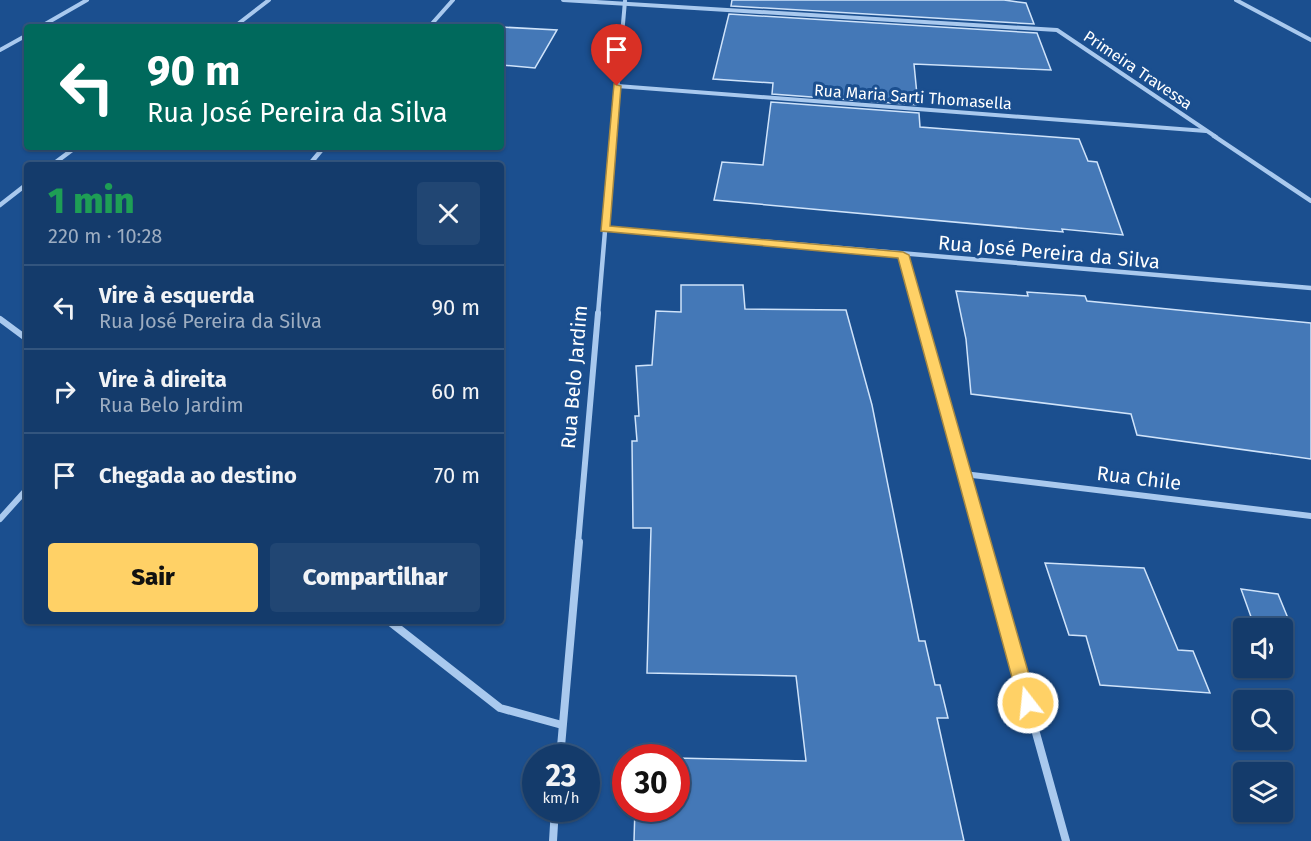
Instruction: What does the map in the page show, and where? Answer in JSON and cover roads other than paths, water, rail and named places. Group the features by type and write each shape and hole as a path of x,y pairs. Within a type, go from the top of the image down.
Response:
{"street":[{"path":"45,24 87,0"},
{"path":"238,24 269,0"},
{"path":"432,24 453,0"},
{"path":"563,0 625,2"},
{"path":"1236,0 1311,40"},
{"name":"Primeira Travessa","path":"625,2 1057,30 1311,201"},
{"name":"Rua Belo Jardim","path":"561,744 625,2"},
{"path":"0,50 24,37"},
{"name":"Rua Maria Sarti Thomasella","path":"617,86 1207,131"},
{"path":"56,162 72,150"},
{"path":"312,162 322,150"},
{"path":"0,205 24,186"},
{"name":"Rua José Pereira da Silva","path":"605,228 1311,288"},
{"path":"903,255 1066,841"},
{"path":"0,319 24,337"},
{"name":"Rua Chile","path":"964,474 1311,516"},
{"path":"0,519 24,492"},
{"path":"393,624 500,708 562,725"},
{"path":"553,841 554,822"}]}
